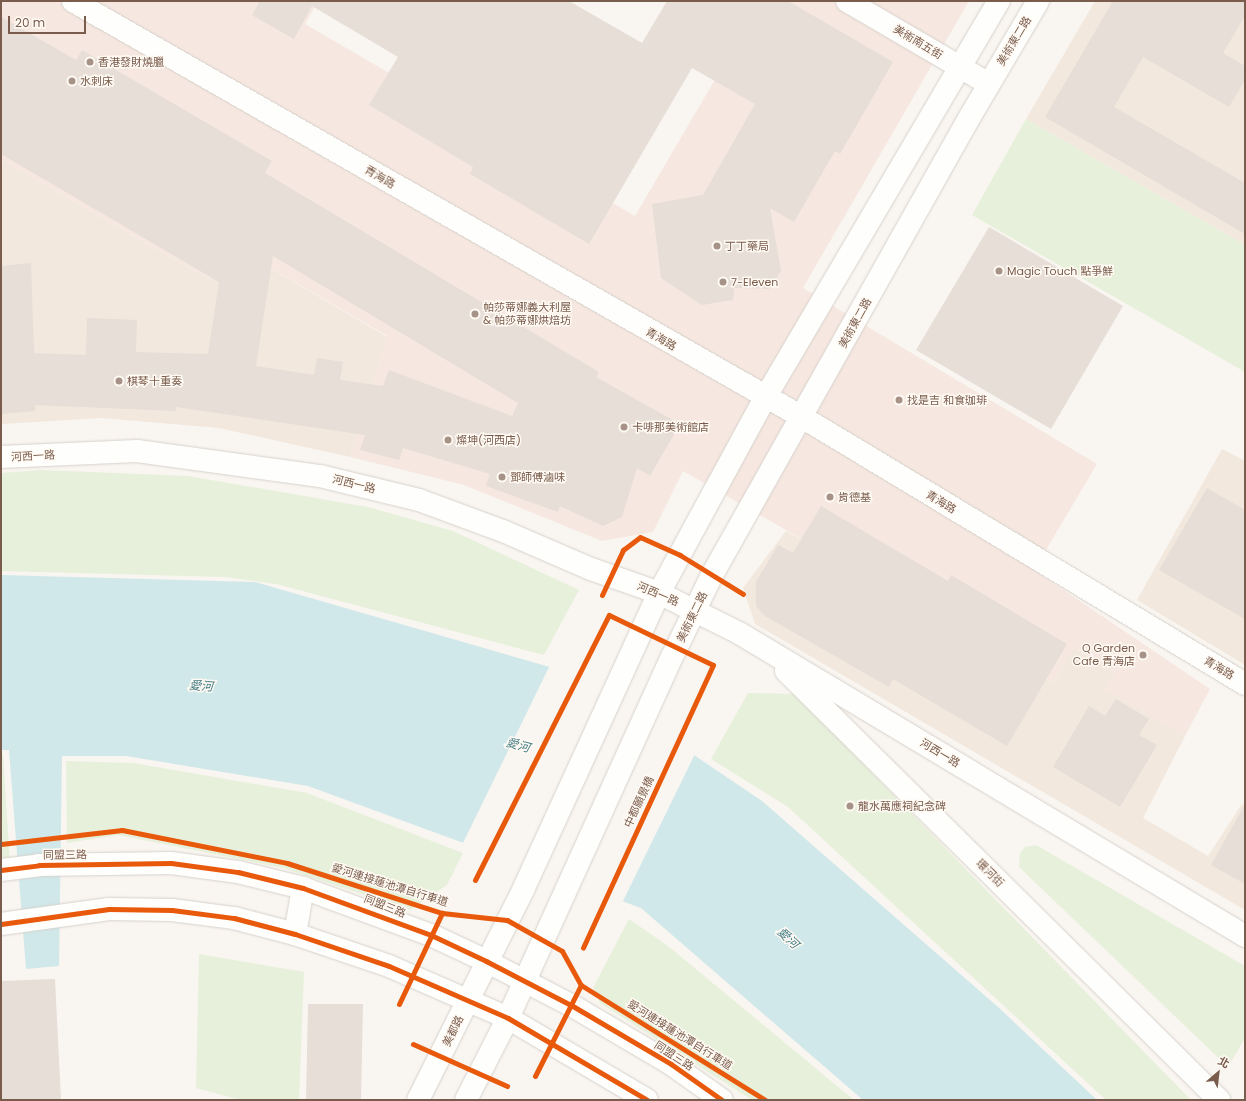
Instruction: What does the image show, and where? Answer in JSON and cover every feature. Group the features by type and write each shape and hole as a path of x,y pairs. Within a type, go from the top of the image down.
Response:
{"street":[{"name":"青海路","path":"73,1 765,398 802,417 1245,684"},
{"name":"美術南五街","path":"848,1 989,84"},
{"path":"486,961 523,890 659,593 765,398 999,1"},
{"name":"美術東二路","path":"524,980 556,914 694,610 989,84 1038,1"},
{"name":"河西一路","path":"1,457 137,451 320,476 419,500 503,531 591,569 659,593 761,646 1245,936"},
{"name":"環河街","path":"761,646 1219,1100"},
{"name":"同盟三路","path":"1,870 39,865 170,863 238,872 303,888 402,924 486,961 524,980 671,1064 722,1100"},
{"path":"295,934 303,888"},
{"path":"1,924 109,909 172,910 234,918 295,934 389,966 508,1018 648,1100"},
{"name":"美都路","path":"418,1100 469,1000 486,961"},
{"path":"466,1100 508,1018 524,980"}],"shaded area":[{"path":"1,1 318,1 305,24 635,216 761,1 969,1 803,288 1097,464 1034,570 1210,689 1185,736 1105,689 1116,672 1073,648 1053,683 683,471 653,532 602,541 464,485 350,457 387,336 230,244 208,279 4,161 1,167"},
{"path":"1095,1 1245,1 1245,245 1026,119"},
{"path":"4,161 208,279 230,244 387,337 350,457 219,428 102,418 1,424 1,167"},
{"path":"1222,449 1245,461 1245,665 1137,600"},
{"path":"786,531 1053,683 1073,648 1116,672 1106,689 1185,736 1143,818 1208,856 1242,804 1245,805 1245,910 755,624 743,588"}],"green space":[{"path":"1026,119 1245,245 1245,372 972,215"},
{"path":"41,470 188,476 368,507 453,531 579,590 544,655 276,584 226,577 1,571 1,473"},
{"path":"748,693 795,694 1191,1100 1106,1100 788,807 711,759"},
{"path":"1,755 3,755 10,863 1,864"},
{"path":"66,761 133,763 307,793 463,853 447,885 410,910 283,868 118,835 67,843"},
{"path":"1036,845 1245,966 1245,1038 1228,1067 1019,867 1020,853 1025,847"},
{"path":"629,919 668,946 854,1100 752,1100 600,1003 593,988"},
{"path":"199,954 304,972 299,1100 240,1100 196,1088"}],"water":[{"name":"愛河","path":"1,575 255,582 574,674 762,801 998,1007 1097,1100 863,1100 641,908 308,786 126,756 62,756 59,966 26,969 9,750 1,750"}],"pier":[{"path":"550,665 575,672 695,754 622,903 462,845"}],"building":[{"path":"260,1 569,1 642,43 667,1 788,1 893,62 840,154 835,151 794,222 770,208 781,271 769,289 734,288 733,300 702,305 661,278 652,204 703,195 755,104 692,68 589,244 470,174 473,167 369,105 398,57 312,6 294,39 252,15"},
{"path":"1113,1 1245,1 1245,16 1223,53 1245,66 1245,80 1229,107 1143,57 1114,107 1245,183 1245,234 1045,117"},
{"path":"1,17 76,60 82,50 272,161 265,173 599,372 596,377 680,424 650,476 637,468 622,517 603,526 560,506 558,512 486,486 490,474 403,448 399,460 360,450 365,435 176,407 176,411 35,405 35,411 1,414 1,266 31,263 34,353 86,355 87,318 137,320 136,352 208,354 219,282 1,154","holes":["273,256 518,403 512,416 389,370 383,386 340,380 343,362 317,358 314,375 256,366"]},
{"path":"989,227 1123,306 1051,429 916,350"},
{"path":"1207,488 1245,510 1245,619 1159,570"},
{"path":"821,506 948,581 951,575 1067,644 1007,746 893,679 889,687 765,616 756,606 756,582 778,545 793,553"},
{"path":"1116,699 1149,719 1139,735 1157,745 1120,807 1053,767 1089,706 1105,716"},
{"path":"1245,804 1245,884 1211,865"},
{"path":"55,979 61,1100 1,1100 1,981"},
{"path":"308,1004 363,1004 361,1100 306,1100"}],"cycle path":[{"path":"602,595 623,550 640,537 680,555 743,594"},
{"name":"中都願景橋","path":"475,880 609,615 713,665 583,948"},
{"name":"愛河連接蓮池潭自行車道","path":"1,844 122,830 287,863 442,913 507,920 562,951 581,985 765,1100"},
{"path":"1,870 39,865 171,863 238,872 303,888 431,935 486,961 571,1005 671,1064 722,1100"},
{"path":"1,924 109,909 172,910 234,918 295,934 389,966 508,1018 647,1100"},
{"name":"愛河連接蓮池潭自行車道","path":"399,1004 442,913"},
{"path":"535,1076 581,985"},
{"path":"413,1044 507,1086"}],"place":[{"name":"香港發財燒臘","path":"90,62"},
{"name":"水刺床","path":"72,81"},
{"name":"丁丁藥局","path":"717,246"},
{"name":"Magic Touch 點爭鮮","path":"999,271"},
{"name":"7-Eleven","path":"723,282"},
{"name":"帕莎蒂娜義大利屋 & 帕莎蒂娜烘焙坊","path":"475,314"},
{"name":"棋琴十重奏","path":"119,381"},
{"name":"找是吉 和食珈琲","path":"899,400"},
{"name":"卡啡那美術館店","path":"624,427"},
{"name":"燦坤(河西店)","path":"448,440"},
{"name":"鄧師傅滷味","path":"502,477"},
{"name":"肯德基","path":"830,497"},
{"name":"Q Garden Cafe 青海店","path":"1143,655"},
{"name":"龍水萬應祠紀念碑","path":"850,806"}]}
